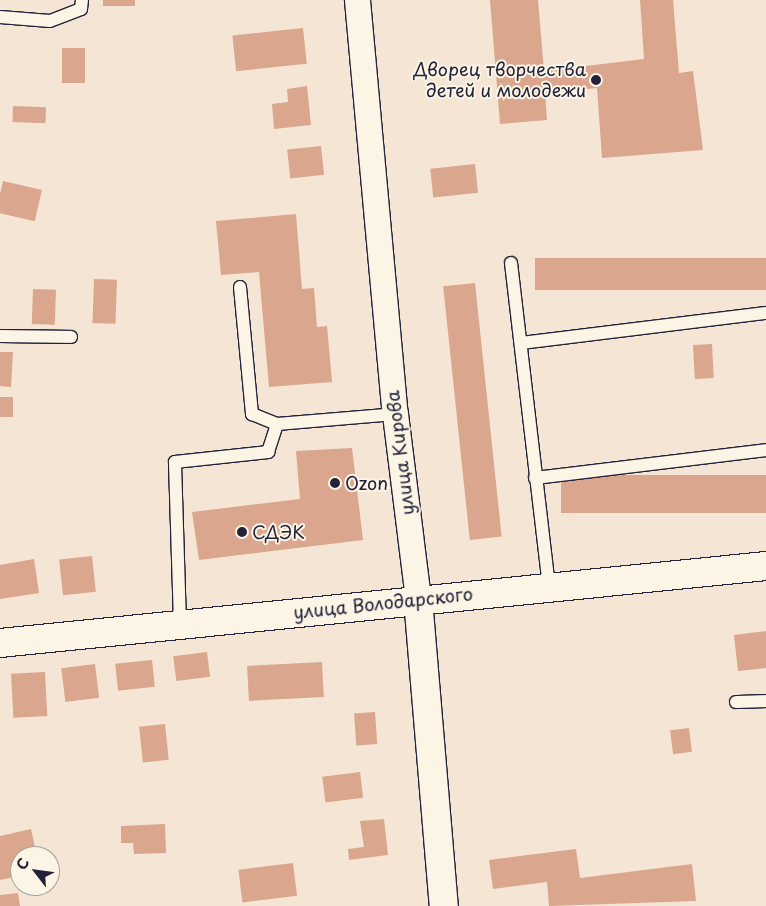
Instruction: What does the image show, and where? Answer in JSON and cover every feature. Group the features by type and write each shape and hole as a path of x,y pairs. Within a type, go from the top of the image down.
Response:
{"main road":[{"name":"улица Володарского","path":"0,643 418,599 766,566"},
{"name":"улица Кирова","path":"418,599 444,906"}],"street":[{"name":"улица Кирова","path":"357,0 394,414 418,599"}],"lane":[{"path":"0,17 50,21 80,9 82,0"},
{"path":"511,263 534,478 549,587"},
{"path":"240,287 252,414 277,424 394,414"},
{"path":"521,343 766,313"},
{"path":"0,336 70,337"},
{"path":"180,624 175,462 268,452 277,424"},
{"path":"534,478 766,450"},
{"path":"736,702 766,700"}],"building":[{"path":"103,0 135,0 135,6 103,6"},
{"name":"Дворец творчества детей и молодежи","path":"490,0 538,0 544,71 644,59 640,0 673,0 679,73 693,71 703,150 602,158 597,88 545,93 547,120 500,124"},
{"path":"303,28 307,64 236,71 232,35"},
{"path":"62,48 85,48 85,83 62,83"},
{"path":"307,86 311,125 274,129 272,104 288,102 287,89"},
{"path":"13,106 46,107 45,123 12,122"},
{"path":"321,146 324,175 290,178 287,150"},
{"path":"475,164 478,193 433,198 430,169"},
{"path":"3,181 42,190 35,221 0,213 0,194"},
{"path":"296,214 302,289 314,288 317,327 327,326 332,382 269,387 259,272 221,275 216,221"},
{"path":"535,258 766,258 766,290 535,290"},
{"path":"94,279 117,280 115,324 92,323"},
{"path":"475,283 502,537 470,540 443,286"},
{"path":"33,289 56,290 55,325 32,324"},
{"path":"712,344 714,378 695,379 693,345"},
{"path":"0,352 13,352 11,387 0,386"},
{"path":"0,397 13,397 13,417 0,417"},
{"path":"352,448 363,540 199,560 192,512 300,499 296,451"},
{"path":"561,475 766,475 766,513 561,513"},
{"path":"92,556 96,592 63,595 59,559"},
{"path":"34,559 39,593 0,599 0,565"},
{"path":"766,631 766,668 738,671 734,635"},
{"path":"207,652 210,677 176,681 173,656"},
{"path":"152,660 155,687 118,691 115,664"},
{"path":"322,662 324,697 249,701 247,666"},
{"path":"95,664 99,698 65,702 61,668"},
{"path":"45,672 47,716 13,718 11,674"},
{"path":"375,712 377,744 356,745 354,713"},
{"path":"165,724 169,760 143,763 139,727"},
{"path":"689,728 692,752 673,754 670,730"},
{"path":"360,772 363,798 325,802 322,777"},
{"path":"384,819 388,855 349,860 348,849 364,847 360,821"},
{"path":"165,824 166,853 134,854 133,843 121,843 121,826"},
{"path":"31,829 35,846 10,846 10,878 0,880 0,836"},
{"path":"576,849 580,878 692,864 696,901 549,906 547,882 493,889 489,860"},
{"path":"293,863 297,896 242,902 238,870"},
{"path":"10,894 10,896 18,896 20,906 0,906 0,895"}],"place":[{"name":"Дворец творчества детей и молодежи","path":"596,80"},
{"name":"Ozon","path":"335,483"},
{"name":"СДЭК","path":"242,532"}]}
